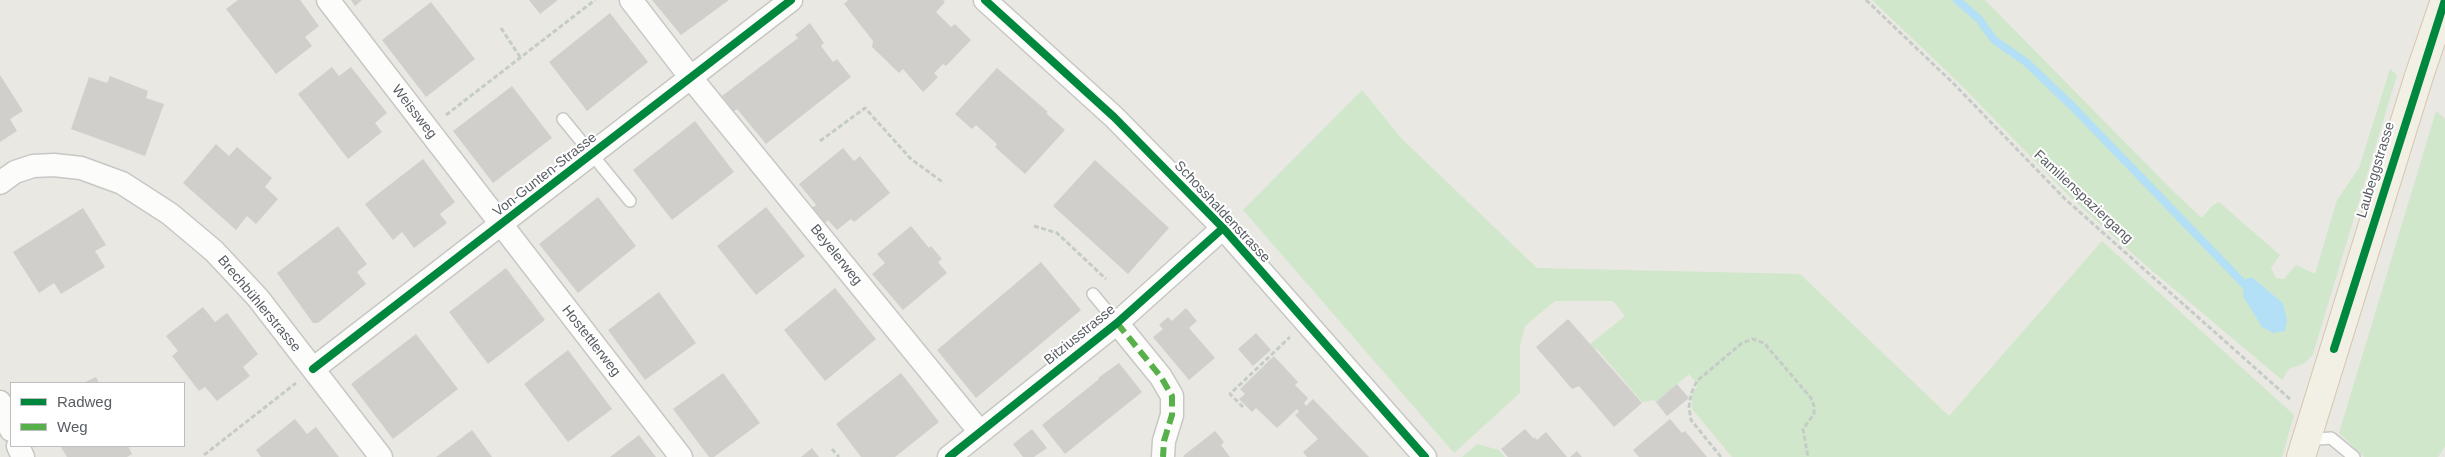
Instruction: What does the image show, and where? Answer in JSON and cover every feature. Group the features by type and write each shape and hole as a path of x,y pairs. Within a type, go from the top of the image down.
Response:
{"main road":[{"name":"Laubeggstrasse","path":"2304,448 2413,95 2445,0"}],"street":[{"name":"Weissweg","path":"328,0 501,224"},
{"name":"Beyelerweg","path":"631,0 691,78 980,432"},
{"name":"Von-Gunten-Strasse","path":"306,374 791,0"},
{"name":"Schosshaldenstrasse","path":"985,0 1114,117 1223,228 1425,457"},
{"name":"Brechbühlerstrasse","path":"0,183 23,168 54,165 94,171 136,191 170,214 214,251 258,298 306,374 381,457"},
{"name":"Hostettlerweg","path":"501,224 682,457"},
{"name":"Bitziusstrasse","path":"949,457 1117,323 1223,228"},
{"name":"Bitziusstrasse","path":"1117,323 1162,377 1172,396 1172,415 1164,441 1163,457"},
{"path":"0,402 10,427"}],"lane":[{"path":"563,119 630,201"},
{"path":"1092,294 1117,323"},
{"path":"2304,448 2331,438 2354,457"}],"path":[{"path":"427,129 594,0"},
{"path":"501,28 520,57"},
{"path":"820,141 865,108 912,159 944,183"},
{"path":"1034,226 1057,234 1112,285"},
{"path":"1243,407 1230,394 1293,335"},
{"path":"1721,457 1691,420 1689,414 1691,394 1697,381 1742,343 1753,339 1764,343 1811,398 1814,414 1802,429 1807,457"},
{"path":"204,455 306,374"},
{"path":"832,449 839,457"}],"green space":[{"path":"1872,0 1985,0 2174,192 2202,218 2212,206 2219,202 2280,255 2271,268 2276,278 2284,279 2296,265 2315,274 2337,200 2359,168 2390,69 2397,75 2313,354 2305,363 2289,369 2282,380 2143,263 2069,196 1957,81","holes":["2253,278 2283,303 2262,327 2255,314"]},
{"path":"1362,90 1402,139 1537,268 1800,274 1949,416 2102,241 2294,415 2282,457 1732,457 1692,409 1692,395 1698,385 1689,374 1656,402 1654,400 1642,402 1597,349 1595,350 1590,344 1625,316 1613,301 1555,301 1525,326 1520,346 1520,393 1454,453 1243,210"},
{"path":"2436,111 2445,119 2445,446 2438,457 2364,457 2339,433"},
{"path":"1477,444 1499,450 1505,457 1462,457"}],"water":[{"path":"2247,278 2253,278 2283,303 2287,320 2285,331 2273,333 2262,327 2243,296 2244,284"}],"building":[{"path":"238,0 300,0 319,26 305,37 312,46 276,74 226,9"},
{"path":"351,0 362,0 355,6"},
{"path":"529,0 558,0 540,14"},
{"path":"652,0 729,0 681,35"},
{"path":"848,0 943,0 945,2 936,12 951,27 955,24 971,40 946,66 943,64 934,73 938,77 923,92 903,69 899,73 872,47 873,41 844,4"},
{"path":"431,2 475,59 426,97 382,40"},
{"path":"610,13 648,62 587,111 549,62"},
{"path":"810,23 824,43 821,46 833,62 837,59 851,77 766,144 737,109 734,111 722,96 798,38 795,35"},
{"path":"332,67 339,76 351,67 387,113 375,123 382,132 348,159 298,94"},
{"path":"997,68 1048,112 1046,113 1065,130 1025,174 995,147 997,144 976,125 972,129 955,114"},
{"path":"0,75 23,111 10,119 17,131 0,142"},
{"path":"110,76 148,91 146,98 164,104 145,156 71,129 89,77 107,83"},
{"path":"512,86 552,138 493,183 453,131"},
{"path":"695,121 734,172 672,220 633,170"},
{"path":"216,144 229,156 237,147 272,178 265,187 278,199 256,224 247,216 236,230 183,183"},
{"path":"843,148 854,161 860,156 890,193 854,222 851,219 837,230 828,220 824,224 812,208 816,205 799,184"},
{"path":"423,159 455,202 440,214 447,223 414,248 402,232 393,240 365,204"},
{"path":"1095,160 1169,228 1128,274 1053,206"},
{"path":"598,197 636,246 578,293 539,244"},
{"path":"766,207 805,256 756,295 717,246"},
{"path":"83,208 106,245 95,251 105,267 61,294 54,283 39,293 13,252"},
{"path":"338,226 367,264 357,272 366,284 318,323 313,323 277,273"},
{"path":"911,226 929,248 931,246 942,259 938,262 947,273 903,310 872,274 885,263 877,254"},
{"path":"1041,262 1081,310 976,398 937,350"},
{"path":"506,268 545,320 488,364 449,312"},
{"path":"835,288 876,339 825,381 784,330"},
{"path":"659,292 696,343 645,380 608,330"},
{"path":"203,307 215,322 227,313 258,354 243,367 250,376 217,401 205,387 199,391 172,356 178,351 166,336"},
{"path":"1186,308 1197,321 1189,328 1215,358 1189,380 1153,337 1163,329 1159,325 1168,317 1172,321"},
{"path":"1568,319 1642,403 1614,427 1579,386 1572,389 1536,347"},
{"path":"1256,333 1271,350 1253,366 1238,349"},
{"path":"416,334 458,389 393,439 351,384"},
{"path":"568,350 612,409 568,442 524,384"},
{"path":"1274,356 1298,382 1295,385 1308,398 1304,403 1306,406 1313,399 1369,457 1307,457 1303,452 1318,439 1295,415 1299,412 1297,409 1277,428 1256,408 1252,412 1239,399 1245,394 1240,389"},
{"path":"1119,363 1142,392 1065,454 1042,425"},
{"path":"723,373 760,423 714,457 709,457 673,409"},
{"path":"901,373 939,422 895,457 861,457 836,424"},
{"path":"96,377 98,382 85,382"},
{"path":"1677,384 1689,398 1667,416 1656,402"},
{"path":"295,419 307,434 316,427 339,457 261,457 256,450"},
{"path":"1670,419 1682,433 1685,431 1707,457 1639,457 1633,450"},
{"path":"1032,429 1047,448 1034,457 1023,457 1013,444"},
{"path":"1525,429 1537,440 1546,432 1567,457 1508,457 1501,449"},
{"path":"472,430 492,457 436,457"},
{"path":"1215,431 1224,442 1221,445 1230,457 1183,456"},
{"path":"639,435 656,457 610,457"},
{"path":"61,447 128,447 132,454 127,457 67,457"},
{"path":"812,448 819,457 801,457"},
{"path":"1577,451 1582,457 1570,457"}],"waterway":[{"path":"1957,0 1979,19 1994,40 2026,62 2073,107 2244,284"}],"marked path":[{"path":"1117,323 1161,377 1172,396 1172,415 1164,441 1163,457"}],"cycle path":[{"path":"313,369 791,0"},
{"path":"985,0 1114,117 1223,228 1425,457"},
{"path":"2334,349 2445,0"},
{"path":"949,457 1117,323 1223,228"}]}
